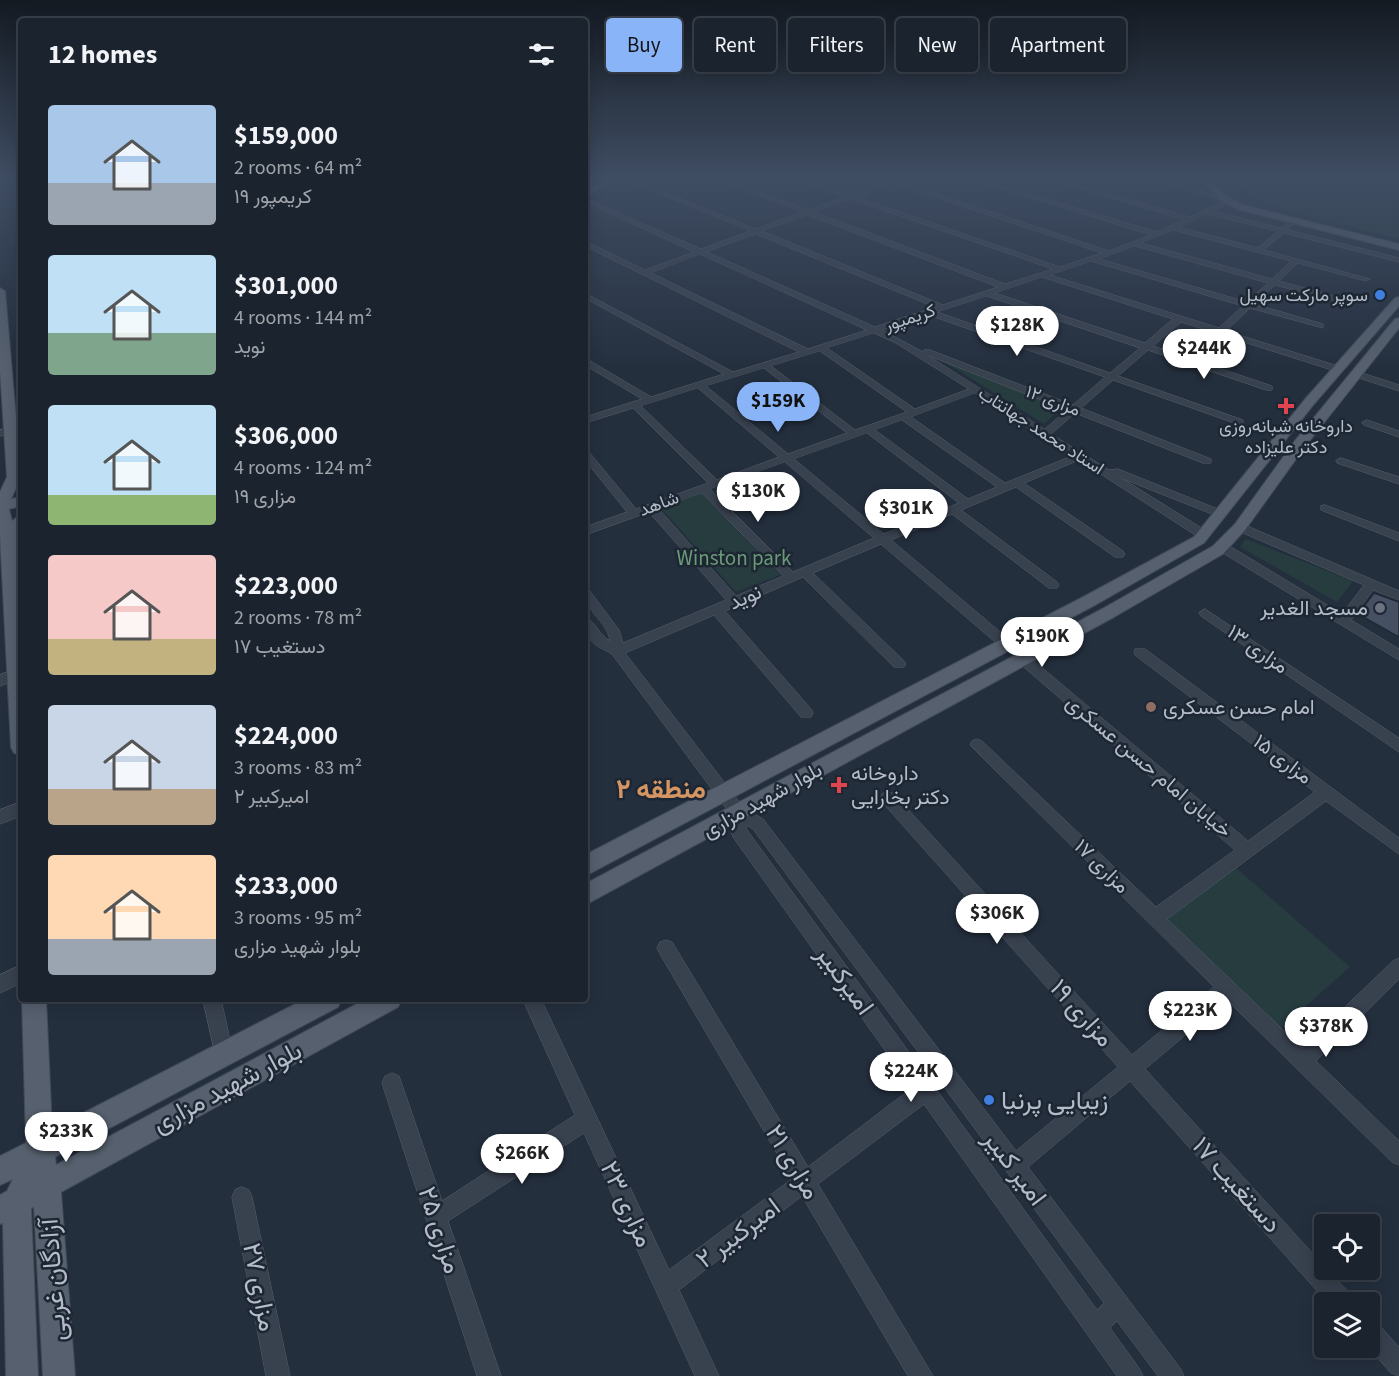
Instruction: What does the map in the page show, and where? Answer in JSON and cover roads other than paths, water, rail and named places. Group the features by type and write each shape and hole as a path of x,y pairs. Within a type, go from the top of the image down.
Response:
{"main road":[{"path":"1380,242 1399,247"},
{"path":"0,297 5,432 17,481 1,512 8,537 12,676 18,723"},
{"name":"بلوار شهید مزاری","path":"588,864 1091,600 1171,557 1204,536 1338,369 1399,300"},
{"name":"بلوار شهید مزاری","path":"588,893 1189,569 1222,546 1299,445 1399,321"},
{"path":"1338,369 1356,374"},
{"path":"1,512 18,503"},
{"path":"1,512 18,513"},
{"path":"8,537 18,523"},
{"path":"1091,600 1108,613"},
{"name":"آزادگان غربی","path":"34,1002 40,1151 47,1184 59,1376"},
{"name":"بلوار شهید مزاری","path":"0,1171 324,1002"},
{"name":"بلوار شهید مزاری","path":"8,1205 384,1002"},
{"path":"8,1205 40,1151"},
{"name":"آزادگان غربی","path":"8,1205 22,1376"}],"street":[{"name":"استاد محمد جهانتاب","path":"682,242 899,341 1204,536"},
{"path":"646,272 724,242"},
{"path":"785,242 943,308"},
{"path":"890,242 1005,287"},
{"path":"982,242 1060,269"},
{"path":"1077,242 1110,253"},
{"name":"کریمپور","path":"588,419 807,352 1140,242"},
{"path":"1226,242 1366,279"},
{"path":"1259,251 1269,242"},
{"path":"1327,242 1399,260"},
{"path":"588,244 807,352"},
{"path":"1136,244 1345,302"},
{"path":"1092,259 1320,326"},
{"path":"1221,331 1296,261"},
{"path":"1042,275 1338,369"},
{"path":"987,293 1269,388"},
{"path":"588,297 732,375"},
{"path":"929,312 1240,422"},
{"path":"1044,435 1180,318"},
{"name":"مزاری ۱۲","path":"899,341 1207,461"},
{"path":"820,347 914,412"},
{"path":"588,363 650,400"},
{"path":"765,365 854,434"},
{"path":"1356,374 1399,388"},
{"path":"700,385 1006,644"},
{"name":"شاهد","path":"588,530 976,390"},
{"path":"635,405 716,484"},
{"path":"903,416 1119,554"},
{"path":"1367,423 1399,434"},
{"path":"867,429 967,504"},
{"path":"1080,456 1221,514"},
{"name":"نوید","path":"617,651 1080,456"},
{"path":"588,458 634,513"},
{"path":"1341,461 1399,482"},
{"path":"703,488 792,578"},
{"path":"651,507 734,602"},
{"path":"1324,508 1399,537"},
{"path":"953,510 1053,585"},
{"path":"1239,526 1399,596"},
{"path":"1222,546 1399,655"},
{"path":"805,572 899,664"},
{"path":"1344,620 1371,584"},
{"path":"588,597 615,633 617,651"},
{"path":"716,609 806,713"},
{"name":"مزاری ۱۳","path":"1205,614 1399,747"},
{"path":"588,626 598,641 617,651 724,793"},
{"name":"مزاری ۱۵","path":"1140,652 1398,845"},
{"name":"خیابان امام حسن عسکری","path":"1023,659 1247,850"},
{"name":"مزاری ۱۷","path":"977,745 1399,1155"},
{"path":"1155,918 1326,792"},
{"name":"امیر کبیر","path":"724,793 739,813 758,824 1172,1376"},
{"name":"مزاری ۱۹","path":"888,798 1131,1068"},
{"path":"0,817 18,810"},
{"name":"امیرکبیر","path":"739,813 739,832 1131,1376"},
{"name":"مزاری ۲۱","path":"666,948 921,1376"},
{"path":"1303,1061 1397,974"},
{"path":"0,984 18,975"},
{"path":"1014,1166 1227,987"},
{"path":"213,1002 224,1054"},
{"name":"مزاری ۲۳","path":"533,1002 706,1376"},
{"name":"دستغیب ۱۷","path":"1131,1068 1333,1292"},
{"name":"مزاری ۲۵","path":"392,1083 489,1376"},
{"name":"امیرکبیر ۲","path":"665,1287 925,1091"},
{"path":"436,1217 587,1119"},
{"name":"مزاری ۲۷","path":"242,1197 278,1376"},
{"path":"1095,1327 1118,1305"},
{"path":"1380,1343 1399,1365"}],"place":[{"name":"سوپر مارکت سهیل","path":"1380,295"},
{"name":"داروخانه شبانه‌روزی دکتر علیزاده","path":"1286,406"},
{"name":"مسجد الغدیر","path":"1380,608"},
{"name":"امام حسن عسکری","path":"1151,707"},
{"name":"داروخانه دکتر بخارایی","path":"839,785"},
{"name":"زیبایی پرنیا","path":"989,1100"}],"district":[{"name":"منطقه ۲","path":"661,789"}],"park label":[{"name":"Winston park","path":"734,558"}]}
